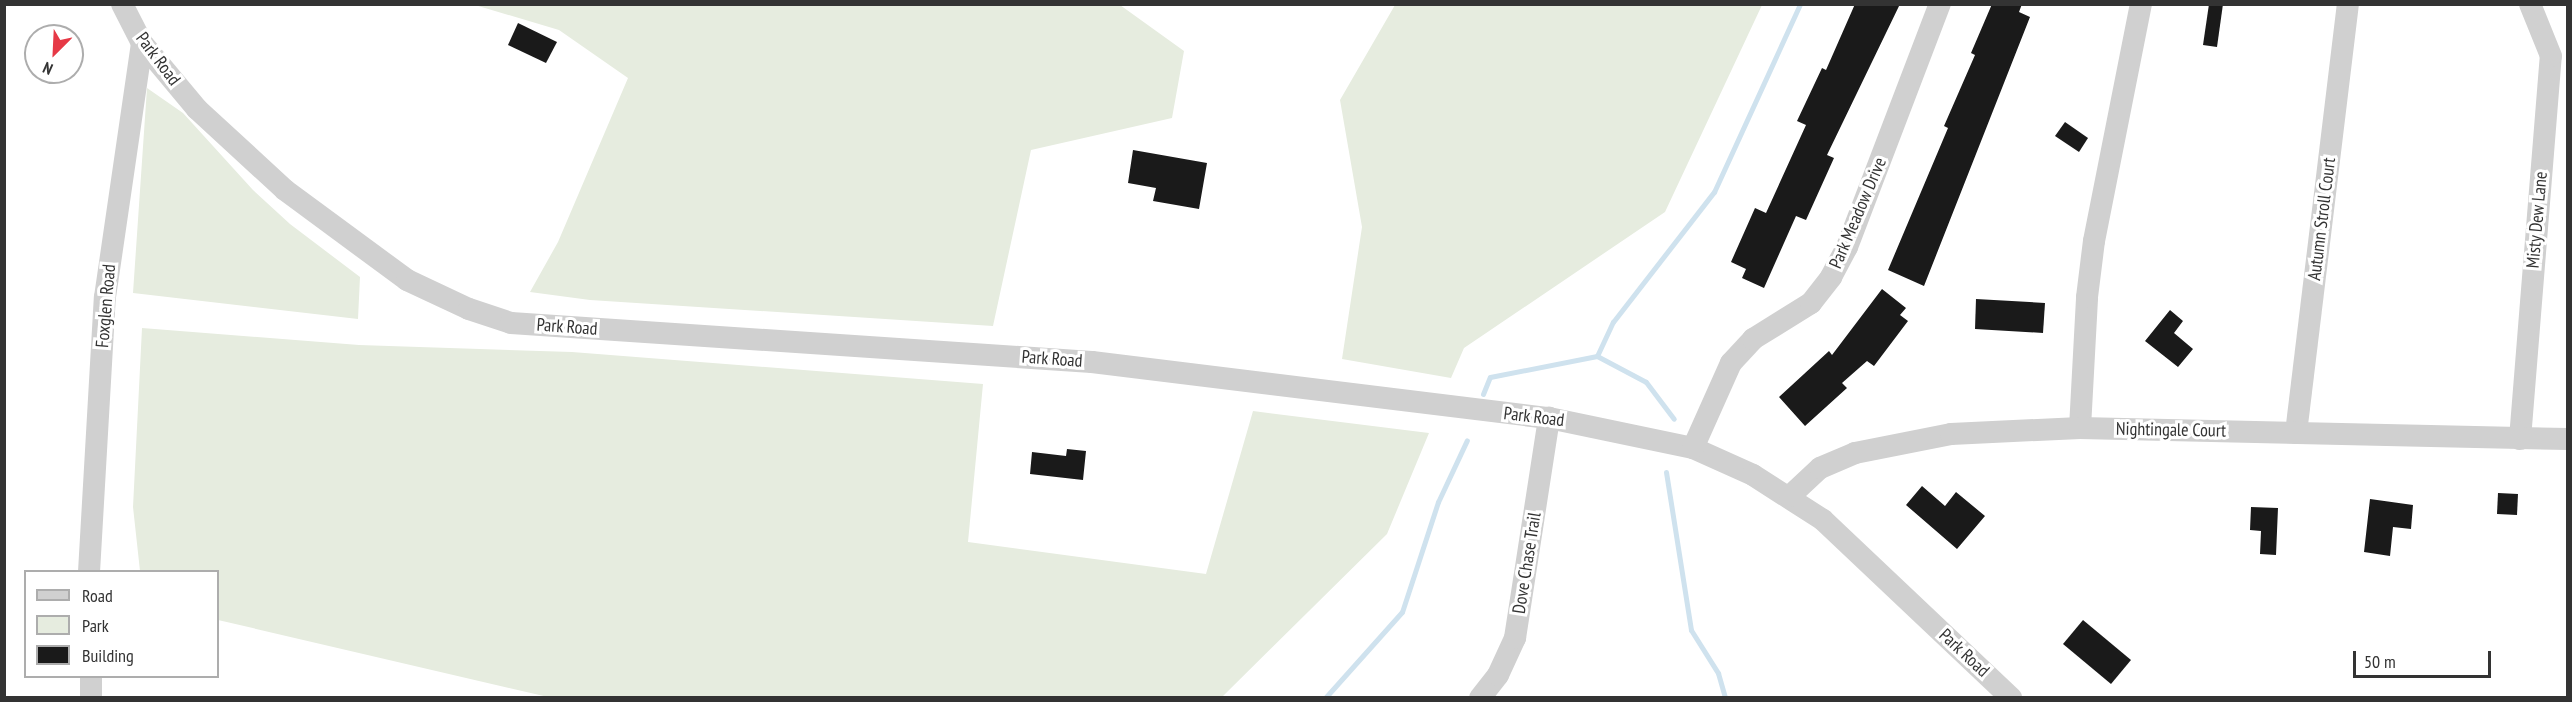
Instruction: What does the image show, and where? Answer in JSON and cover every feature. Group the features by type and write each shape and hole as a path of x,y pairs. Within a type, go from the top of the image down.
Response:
{"street":[{"name":"Park Road","path":"122,4 142,42 197,109 285,190 407,280 469,309 511,323 1092,362 1549,418 1693,448 1790,496 1823,520 2011,698"},
{"name":"Park Meadow Drive","path":"1693,448 1731,363 1754,339 1811,303 1831,277 1847,247 1940,4"},
{"path":"2080,428 2086,297 2094,241 2141,4"},
{"name":"Autumn Stroll Court","path":"2296,433 2348,4"},
{"name":"Misty Dew Lane","path":"2520,439 2551,57 2530,4"},
{"name":"Foxglen Road","path":"89,570 105,297 142,42"},
{"name":"Dove Chase Trail","path":"1490,694 1515,638 1549,418"},
{"name":"Nightingale Court","path":"1790,496 1820,468 1855,453 1951,434 2080,428 2568,439"},
{"path":"91,678 92,698"}],"green space":[{"path":"475,5 1120,5 1184,51 1172,118 1031,150 993,326 590,300 530,292 558,242 628,78 559,30"},
{"path":"1395,5 1762,5 1665,212 1464,348 1451,378 1342,359 1362,227 1340,100"},
{"path":"147,88 183,113 253,190 290,224 360,277 358,319 133,293"},
{"path":"142,328 359,345 572,352 983,384 968,542 1206,574 1253,411 1429,433 1387,534 1222,697 548,697 219,620 219,570 140,570 133,507"}],"building":[{"path":"1855,4 1900,4 1827,155 1834,158 1806,220 1796,216 1764,288 1742,278 1746,269 1731,262 1755,208 1766,213 1806,125 1797,121 1822,68 1826,70"},
{"path":"1992,4 2022,4 2019,12 2030,17 1924,286 1888,270 1948,128 1944,126 1975,55 1971,53"},
{"path":"2209,4 2223,4 2217,47 2203,45"},
{"path":"518,23 557,42 546,63 508,45"},
{"path":"2065,122 2088,138 2079,152 2055,136"},
{"path":"1133,150 1207,163 1199,209 1153,201 1156,188 1128,183"},
{"path":"1882,289 1906,308 1900,315 1908,321 1874,366 1867,361 1842,383 1847,388 1805,426 1779,397 1829,351 1832,355"},
{"path":"1976,299 2045,303 2043,333 1975,329"},
{"path":"2170,310 2183,321 2174,333 2193,349 2178,367 2145,341"},
{"path":"1067,449 1086,451 1083,480 1030,474 1032,452 1066,456"},
{"path":"1922,486 1945,506 1956,492 1985,516 1957,549 1906,505"},
{"path":"2498,493 2518,494 2517,515 2497,514"},
{"path":"2370,499 2413,505 2411,529 2393,527 2390,556 2364,552"},
{"path":"2251,507 2278,508 2276,555 2260,554 2261,531 2250,530"},
{"path":"2083,620 2131,660 2111,684 2063,644"}],"waterway":[{"path":"1597,356 1613,322 1714,192 1800,4"},
{"path":"1483,394 1490,377 1597,356 1646,382 1674,419"},
{"path":"1325,698 1402,612 1438,502 1467,440"},
{"path":"1666,472 1691,630 1718,673 1725,698"}]}
